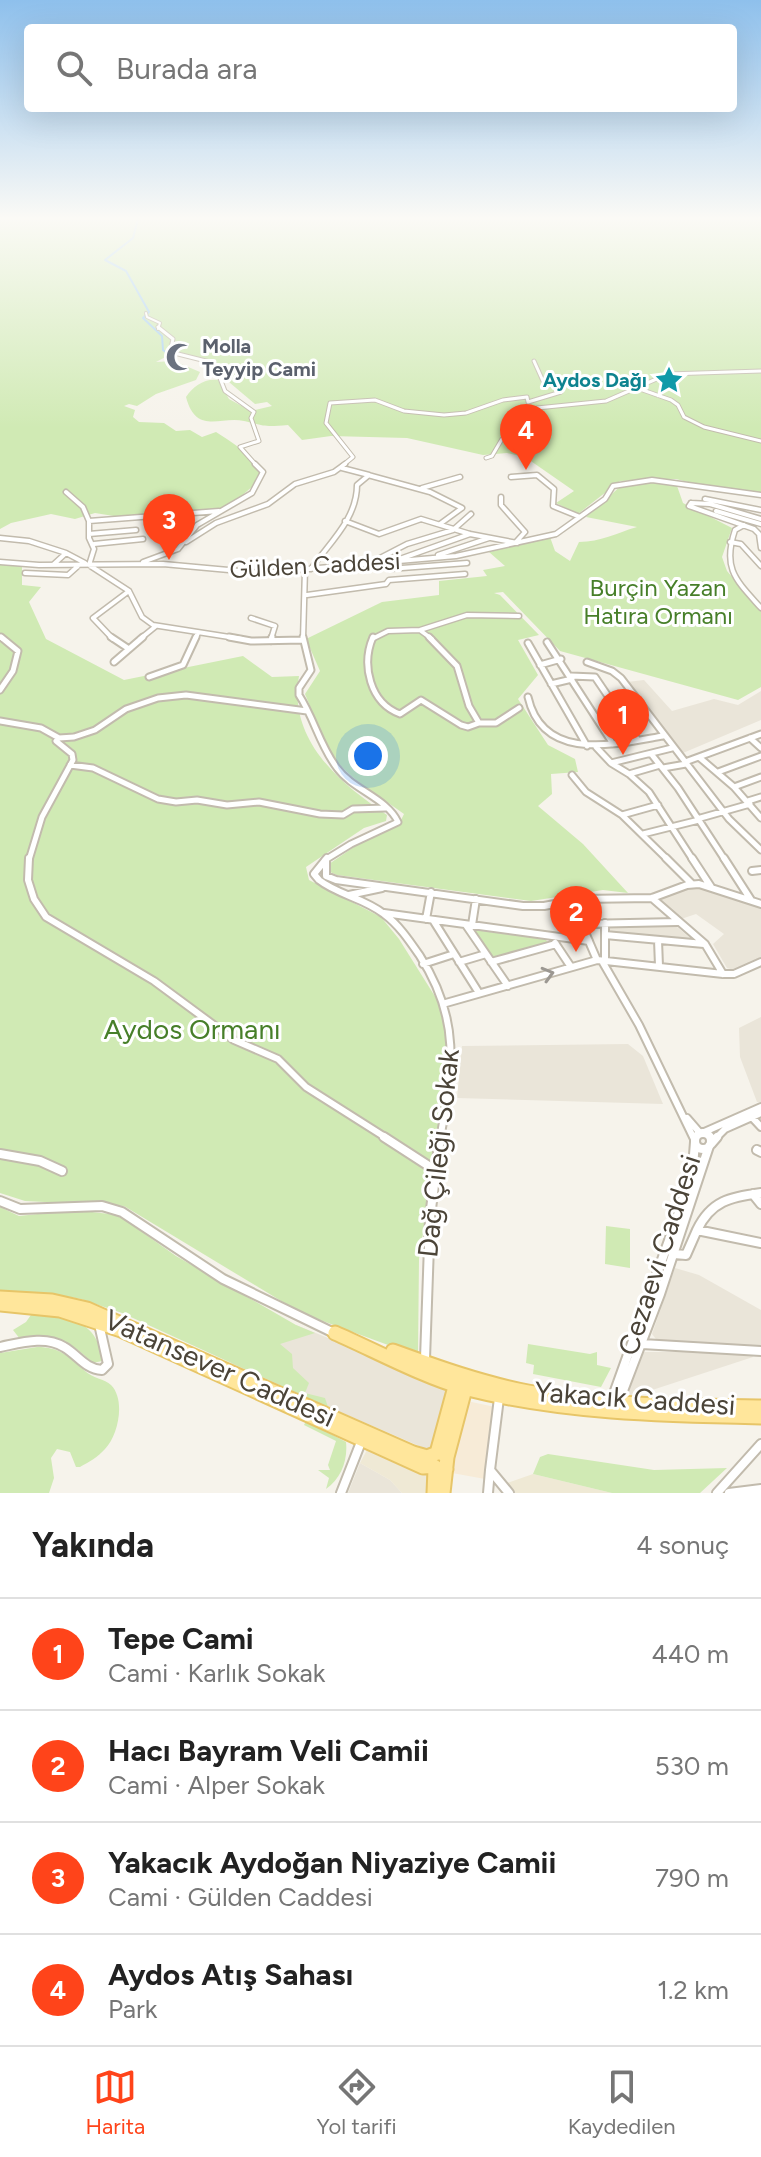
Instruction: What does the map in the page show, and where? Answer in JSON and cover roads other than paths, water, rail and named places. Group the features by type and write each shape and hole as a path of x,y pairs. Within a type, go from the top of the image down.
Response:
{"main road":[{"name":"Vatansever Caddesi","path":"0,1298 52,1301 101,1319 364,1436 423,1467 439,1461"},
{"name":"Vatansever Caddesi","path":"0,1304 60,1310 101,1319"},
{"name":"Yakacık Caddesi","path":"335,1333 462,1381 501,1391 616,1408 761,1417"},
{"path":"434,1493 439,1461 462,1381"},
{"name":"Yakacık Caddesi","path":"616,1408 761,1407"},
{"path":"439,1461 443,1493"}],"street":[{"path":"146,313 147,317 160,323 157,328 173,339 170,352 214,363 219,370 218,380 231,397 254,412 251,418 259,441 240,447 262,468 262,476 239,503 195,526 186,542"},
{"path":"129,566 160,558 216,523 268,504 295,484 341,468 353,453 326,423 330,403 375,400 379,406 404,413 451,415 464,414 506,398 527,397 528,402 561,392 562,389 543,381 534,361"},
{"path":"486,458 492,456 502,439 537,408 606,401 668,374 761,371"},
{"path":"637,388 671,400 678,405 684,417 704,427 761,441"},
{"path":"341,468 421,489 462,508 439,524"},
{"path":"342,880 335,883 334,889 320,882 314,874 316,867 363,836 398,822 395,812 364,794 343,776 325,754 299,695 299,688 311,670 303,640 308,569 345,521 359,497 357,485 368,475"},
{"path":"511,477 537,475 550,482 556,494 553,506 578,518"},
{"path":"421,489 460,477"},
{"name":"Gülden Caddesi","path":"0,562 129,566 172,564 236,573 468,555 556,534 605,499 613,486 624,482 667,481 714,490 761,494"},
{"path":"66,492 83,507 89,521 89,534 94,544 89,565"},
{"path":"345,521 379,534 421,519 470,534 518,543 525,532 501,505 501,497"},
{"path":"705,499 761,510"},
{"path":"691,503 710,504 761,522 689,506 691,503"},
{"path":"707,510 757,531 761,548"},
{"path":"89,521 224,511"},
{"path":"374,562 405,545 467,522 471,514"},
{"path":"744,525 735,530 726,558 728,566 761,608"},
{"path":"89,534 136,530"},
{"path":"396,561 470,534"},
{"path":"0,538 29,541 66,553 89,565 129,591 142,617 156,626 271,641 303,640"},
{"path":"428,558 490,538"},
{"path":"94,544 143,539"},
{"path":"730,542 742,545 761,566"},
{"path":"53,565 66,553"},
{"path":"416,559 423,577"},
{"path":"389,569 467,563"},
{"path":"25,573 68,575 78,565"},
{"path":"307,595 423,577 465,574"},
{"path":"129,591 93,618 114,641 129,649"},
{"path":"519,616 467,615 420,630 388,631 372,638 368,662 372,691 397,715 421,700 468,727 479,723 496,723 519,708"},
{"path":"251,618 275,626 271,641"},
{"path":"114,662 156,626"},
{"path":"420,630 449,655 459,669 473,718 479,723"},
{"path":"149,677 183,665 198,633"},
{"path":"0,637 18,651 13,671 0,690"},
{"path":"547,642 561,659 613,744"},
{"path":"528,643 587,746"},
{"path":"540,665 561,659"},
{"path":"587,662 618,674 723,811 761,850"},
{"path":"551,684 586,674 595,677 637,739"},
{"path":"0,721 41,728 59,738 85,734 126,709 174,696 196,695 307,711"},
{"path":"528,697 528,703 549,732 560,740 595,746 663,736"},
{"path":"629,774 685,763 761,734"},
{"path":"59,738 56,741 58,746 72,754 70,765 32,841 25,862 35,906 46,917 154,981 234,1040 278,1059 306,1087 435,1170"},
{"path":"750,738 761,748"},
{"path":"595,746 611,763 649,792 711,888"},
{"path":"611,763 672,748"},
{"path":"652,755 752,901"},
{"path":"717,772 761,756"},
{"path":"700,758 734,787 761,818"},
{"path":"70,765 93,768 158,799 176,802 197,800 227,805 259,802 320,814 343,815 353,809 387,808"},
{"path":"572,775 574,782 622,815 643,834 693,885"},
{"path":"734,787 761,777"},
{"path":"643,834 698,820 761,797"},
{"path":"622,815 658,805"},
{"path":"327,860 326,876 342,880 532,906 652,898 693,885 761,904"},
{"path":"752,871 761,870"},
{"path":"351,882 349,895 391,887"},
{"name":"Dağ Çileği Sokak","path":"334,889 383,913 400,928 446,1003 450,1023 451,1086 435,1170 426,1284 425,1367"},
{"path":"431,892 429,919 479,994"},
{"path":"652,898 705,944 723,974"},
{"path":"476,899 468,924 508,986"},
{"path":"572,902 589,941 639,1025 701,1148 710,1145 709,1138 698,1137"},
{"path":"383,913 589,941"},
{"path":"582,924 677,922"},
{"path":"601,960 605,923"},
{"path":"605,935 705,944"},
{"path":"550,936 571,967"},
{"path":"658,940 659,966"},
{"path":"491,962 556,944"},
{"path":"423,964 454,954"},
{"path":"459,962 486,954"},
{"path":"446,1003 601,960 723,974 734,974 761,962"},
{"name":"Cezaevi Caddesi","path":"616,1408 693,1167 698,1137 761,1107"},
{"path":"748,1113 761,1127"},
{"name":"Cezaevi Caddesi","path":"637,1342 674,1254 710,1145 725,1129 748,1113 761,1113"},
{"path":"0,1154 40,1161 62,1171"},
{"path":"674,1254 686,1255 712,1206 757,1193 761,1204"},
{"path":"0,1201 20,1209 102,1206 122,1212 223,1279 335,1333"},
{"path":"697,1230 761,1243"},
{"path":"0,1347 49,1341 63,1345 92,1370 102,1370 106,1368 108,1360 101,1319"},
{"path":"637,1342 761,1351"},
{"path":"488,1493 501,1391"},
{"path":"341,1493 346,1488 364,1436"},
{"path":"717,1493 761,1444"},
{"path":"490,1470 509,1493"},
{"path":"729,1493 761,1489"}],"waterway":[{"path":"136,289 149,312 143,318 162,336 163,350 167,353"}],"place":[{"name":"Molla Teyyip Cami","path":"180,357"},
{"name":"Aydos Dağı","path":"669,380"},
{"name":"Aydos Atış Sahası","path":"526,470"},
{"name":"Yakacık Aydoğan Niyaziye Camii","path":"169,560"},
{"name":"Tepe Cami","path":"623,755"},
{"name":"Hacı Bayram Veli Camii","path":"576,952"}],"park label":[{"name":"Burçin Yazan Hatıra Ormanı","path":"658,601"},
{"name":"Aydos Ormanı","path":"192,1029"}]}
